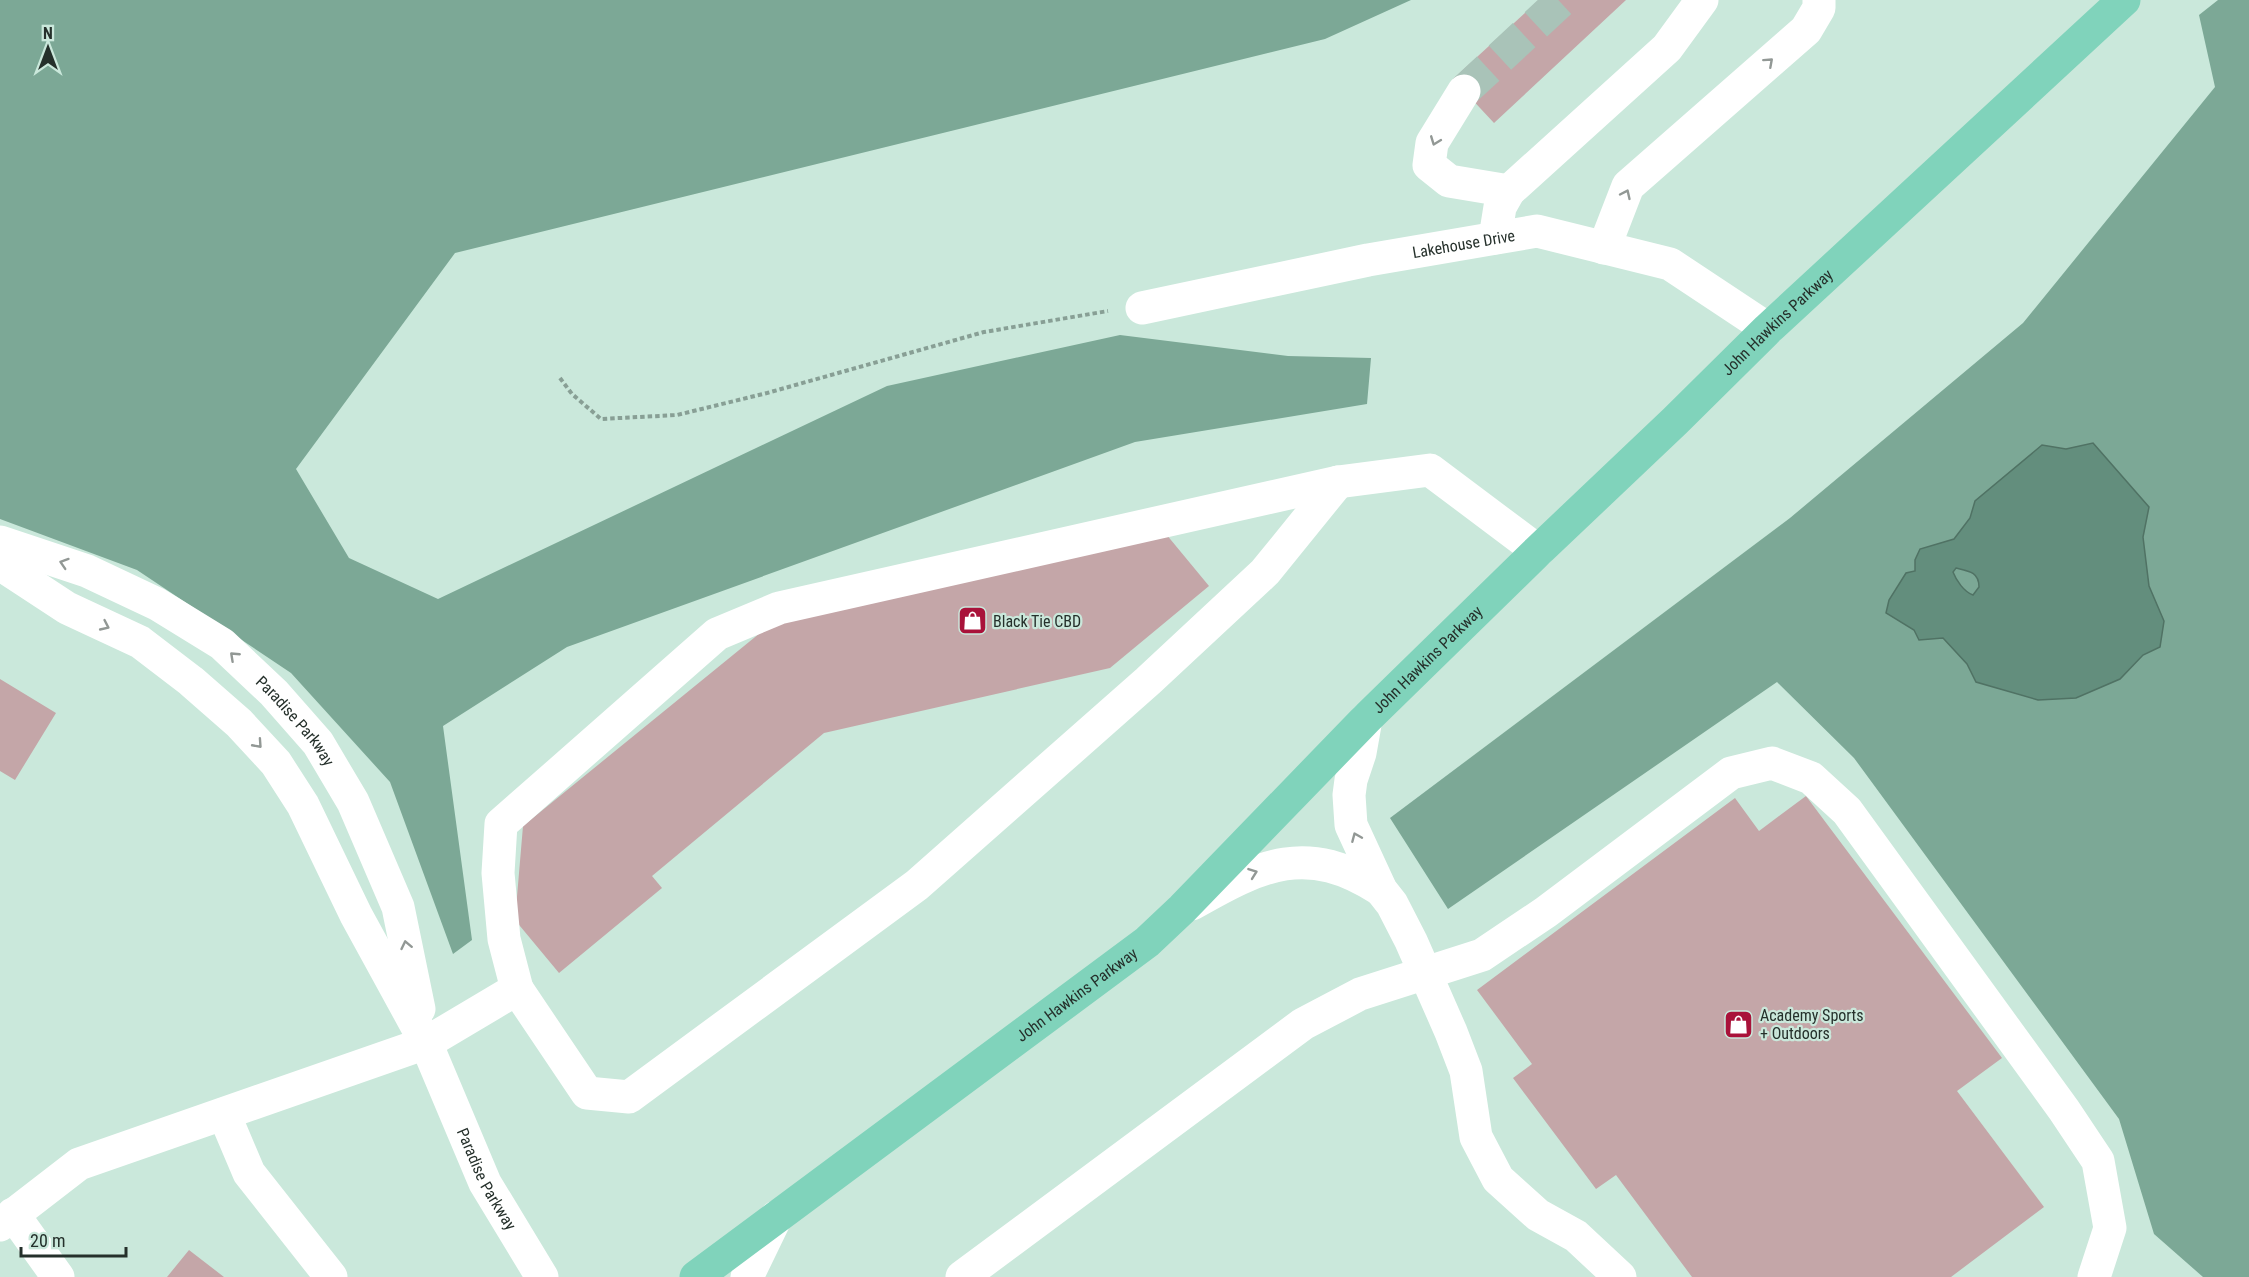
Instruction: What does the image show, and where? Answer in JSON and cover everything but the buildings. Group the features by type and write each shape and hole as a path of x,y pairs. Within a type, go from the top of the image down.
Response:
{"main road":[{"name":"John Hawkins Parkway","path":"696,1277 1147,942 1182,909 1366,719 1768,329 2124,0"}],"street":[{"path":"1495,238 1500,207 1509,191 1667,48 1702,0"},
{"path":"1604,248 1628,186 1806,30 1819,8 1819,0"},
{"path":"1464,91 1432,142 1429,165 1449,181 1509,191"},
{"name":"Lakehouse Drive","path":"1142,308 1368,260 1537,231 1670,264 1768,329"},
{"path":"1338,482 1265,572 1148,681 917,885 629,1097 586,1093 517,989 504,939 498,873 501,824 717,634 779,608 1338,482 1430,470 1538,551"},
{"name":"Paradise Parkway","path":"0,542 87,571 157,604 222,644 274,693 318,743 353,802 398,907 426,1043"},
{"name":"Paradise Parkway","path":"0,564 67,608 140,642 191,681 239,723 276,763 303,805 356,915 426,1043 485,1183 542,1277"},
{"path":"1366,719 1360,753 1351,780 1349,809 1351,825 1381,890 1401,922 1425,973 1466,1071 1476,1137 1498,1179 1538,1215 1576,1236 1620,1277"},
{"path":"962,1277 1303,1024 1360,994 1482,954 1537,918 1731,773 1772,763 1811,778 1847,811 2064,1110 2098,1161 2110,1228 2094,1277"},
{"path":"1182,909 1252,873 1281,864 1303,861 1327,864 1346,870 1381,890"},
{"path":"58,1277 7,1220 79,1164 426,1043 517,989"},
{"path":"224,1114 249,1173 331,1277"},
{"path":"747,1277 776,1217"}],"path":[{"path":"560,378 572,394 601,419 677,415 767,393 984,332 1079,315 1142,308"}],"shaded area":[{"path":"0,0 1411,0 1325,39 455,253 296,469 349,558 438,599 887,386 1120,335 1288,356 1371,358 1367,404 1135,442 567,647 443,726 472,940 453,954 390,782 291,673 137,570 0,519"},
{"path":"2218,0 2249,0 2249,1277 2203,1277 2154,1234 2119,1119 1854,758 1777,682 1448,909 1390,818 1790,518 2023,323 2215,87 2199,15"},
{"path":"2093,443 2149,507 2143,537 2149,586 2164,621 2160,647 2143,655 2120,679 2076,698 2038,700 1976,682 1967,664 1943,638 1919,640 1914,630 1886,613 1889,600 1906,573 1915,571 1915,560 1920,549 1954,539 1970,518 1975,501 2042,445 2066,449","holes":["1956,568 1969,571 1977,578 1979,587 1973,595 1958,582 1953,572"]}],"tunnel":[{"path":"1464,91 1562,0"}],"place":[{"name":"Black Tie CBD","path":"972,621"},
{"name":"Academy Sports + Outdoors","path":"1739,1024"}]}
